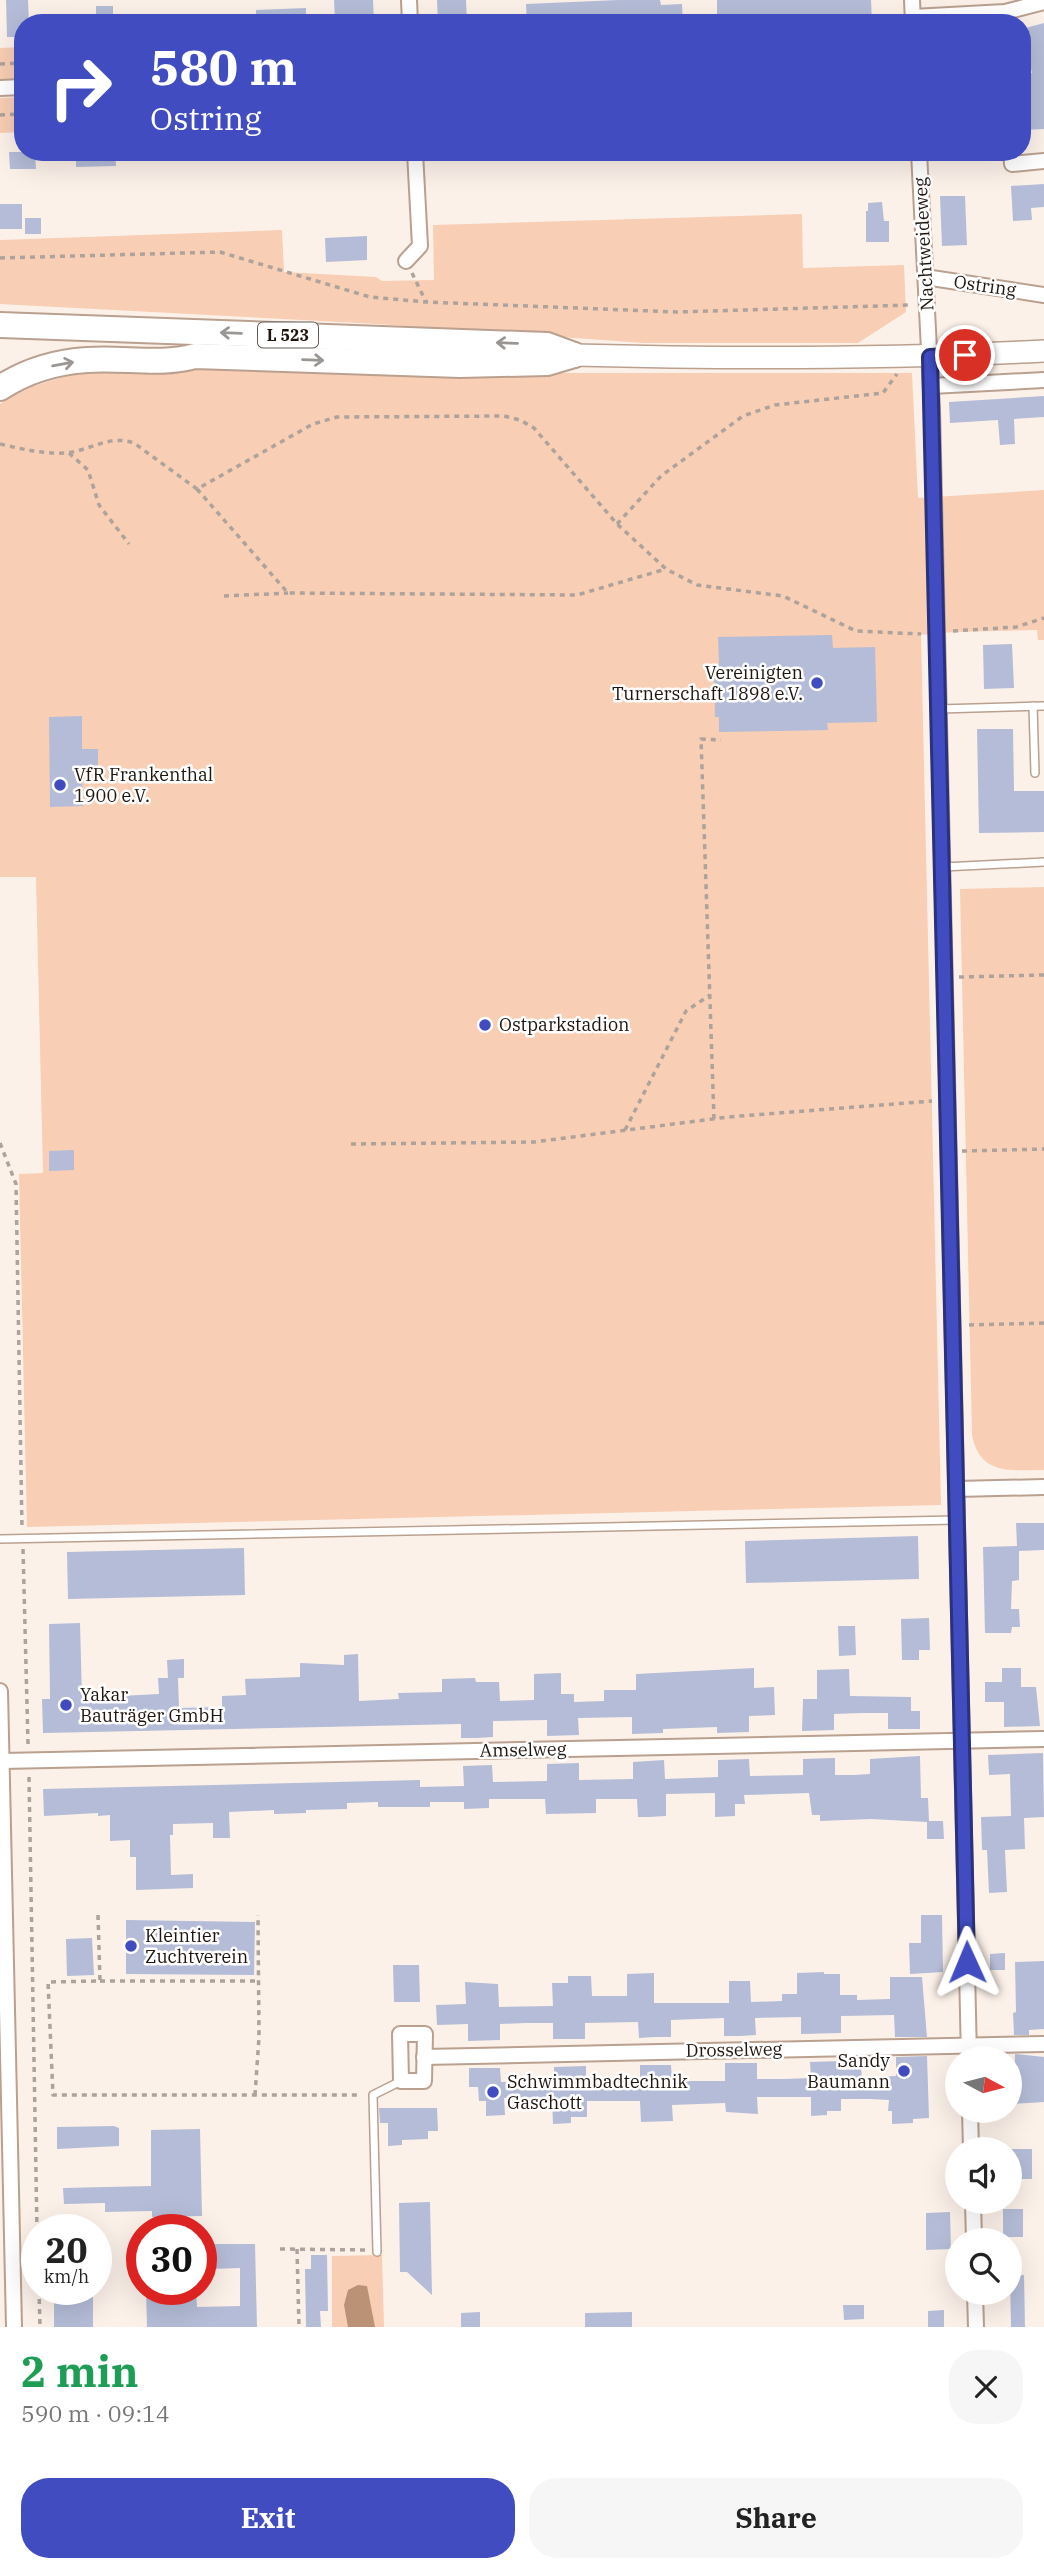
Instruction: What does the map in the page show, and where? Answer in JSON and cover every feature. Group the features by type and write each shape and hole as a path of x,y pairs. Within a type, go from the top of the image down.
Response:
{"highway":[{"name":"L 523","path":"0,325 547,345 574,355"},
{"name":"L 523","path":"0,341 175,348 195,355 460,365 547,363 574,355"},
{"name":"L 523","path":"0,388 40,368 87,359 174,362 195,355"}],"main road":[{"name":"L 523","path":"574,355 743,359 930,357 1044,351"}],"street":[{"path":"1013,14 1044,2"},
{"path":"406,261 419,246 415,161"},
{"name":"Nachtweideweg","path":"919,161 931,386 969,2046"},
{"path":"1012,161 1012,164 1044,161"},
{"name":"Ostring","path":"925,277 1044,295"},
{"path":"931,386 1044,380"},
{"path":"956,1489 1044,1487"},
{"path":"0,1691 14,2327"},
{"name":"Amselweg","path":"2,1761 1044,1740"},
{"path":"400,2034 425,2034 424,2057 424,2081 401,2081 400,2034"},
{"name":"Drosselweg","path":"1022,2046 1044,2044"},
{"name":"Drosselweg","path":"424,2057 945,2052"},
{"path":"975,2305 976,2327"}],"lane":[{"path":"1034,706 1035,773"},
{"path":"939,709 1044,706"},
{"path":"943,867 1044,862"},
{"path":"0,1539 958,1520"},
{"path":"377,2252 373,2095 401,2081"}],"path":[{"path":"0,258 220,252 370,297 426,302 677,312 927,304"},
{"path":"406,261 426,302"},
{"path":"617,524 661,476 743,416 775,405 883,393 897,374"},
{"path":"197,489 313,424 337,417 504,416 520,420 534,428 617,524 666,569 697,585 783,596 856,631 878,634 1016,627 1044,618"},
{"path":"0,444 41,453 69,453 122,439 134,443 197,489 288,593"},
{"path":"69,453 88,470 99,505 129,544"},
{"path":"224,596 288,593 576,595 666,569"},
{"path":"714,1119 701,739 721,740"},
{"path":"945,977 1044,975"},
{"path":"625,1130 686,1011 710,995"},
{"path":"351,1144 534,1142 714,1119 948,1100"},
{"path":"0,1143 16,1184 37,2214"},
{"path":"949,1151 1044,1149"},
{"path":"953,1326 1044,1323"},
{"path":"98,1915 100,1981"},
{"path":"256,2095 258,1915"},
{"path":"258,1981 48,1982 53,2095 373,2095"},
{"path":"281,2249 365,2250"},
{"path":"297,2249 299,2327"},
{"path":"39,2305 40,2327"}],"shaded area":[{"path":"14,47 14,80 0,80 0,48"},
{"path":"14,97 14,132 0,133 0,98"},
{"path":"802,214 803,268 904,265 906,312 858,343 644,343 377,324 0,304 0,240 282,230 284,272 376,277 382,281 434,280 433,225"},
{"name":"Ostparkstadion","path":"126,368 435,373 912,373 918,498 1044,490 1044,640 1038,640 1037,630 921,635 941,1505 27,1527 19,1174 43,1173 36,877 0,877 0,404 44,383 76,375"},
{"path":"1044,887 1044,1470 1009,1470 990,1464 982,1458 972,1435 960,889"},
{"path":"382,2255 384,2327 332,2327 332,2256"},
{"path":"358,2285 367,2286 375,2327 348,2327 344,2305 348,2290"}],"building":[{"path":"6,0 28,0 29,14 14,14 14,37 7,37"},
{"path":"334,0 373,0 374,14 335,14"},
{"path":"437,0 466,0 467,14 438,14"},
{"path":"660,0 661,5 682,4 683,14 527,14 526,4"},
{"path":"717,0 871,0 872,14 717,14"},
{"path":"96,6 113,6 113,14 96,14"},
{"path":"306,8 306,14 256,14 256,10"},
{"path":"1044,23 1044,129 1031,130 1031,27"},
{"path":"9,152 14,152 14,161 36,161 36,169 10,169"},
{"path":"76,161 116,161 116,166 76,167"},
{"path":"1044,184 1044,207 1031,208 1032,220 1013,221 1011,186"},
{"path":"940,196 965,196 967,245 942,246"},
{"path":"882,202 884,221 889,221 889,242 866,242 868,203"},
{"path":"0,204 22,204 22,229 0,229"},
{"path":"25,218 41,218 41,234 25,234"},
{"path":"367,236 367,260 326,262 325,238"},
{"path":"1044,396 1044,417 1014,419 1015,444 1000,445 998,420 950,423 949,402"},
{"name":"Vereinigten Turnerschaft 1898 e.V.","path":"832,635 833,648 875,647 877,722 827,723 828,730 719,732 719,717 715,717 714,664 719,664 718,637"},
{"path":"1012,644 1014,688 984,689 983,645"},
{"path":"82,716 82,749 98,749 98,774 82,775 83,806 50,807 49,717"},
{"path":"977,729 1013,729 1014,791 1044,791 1044,832 979,833"},
{"path":"74,1150 74,1170 49,1171 49,1151"},
{"path":"1016,1523 1044,1523 1044,1550 1019,1551 1019,1580 1012,1581 1011,1609 1019,1609 1020,1627 1012,1627 1011,1633 985,1633 983,1547 1017,1546"},
{"path":"918,1536 919,1579 746,1583 745,1541"},
{"path":"244,1548 245,1595 68,1599 67,1552"},
{"path":"929,1618 930,1650 919,1650 919,1660 902,1660 901,1619"},
{"path":"80,1623 82,1698 159,1694 158,1678 168,1678 167,1660 184,1659 184,1678 178,1678 179,1708 222,1707 222,1696 246,1695 245,1679 300,1677 300,1663 344,1665 344,1655 358,1654 359,1701 399,1699 398,1693 442,1692 442,1679 475,1678 476,1682 499,1682 500,1701 534,1700 534,1674 561,1673 561,1694 574,1694 574,1702 604,1701 604,1690 636,1690 636,1674 754,1668 754,1688 774,1687 775,1715 749,1716 749,1732 717,1733 717,1727 663,1729 663,1733 632,1734 632,1717 578,1718 579,1735 547,1736 547,1720 493,1721 493,1737 477,1738 461,1738 461,1724 43,1733 42,1699 50,1699 49,1624"},
{"path":"838,1626 855,1626 856,1655 839,1656"},
{"path":"1002,1668 1021,1668 1021,1687 1036,1687 1040,1726 1004,1727 1004,1702 985,1702 985,1682 1002,1682"},
{"path":"849,1669 850,1696 911,1697 911,1711 920,1711 920,1729 888,1729 888,1713 861,1713 834,1714 834,1730 802,1731 803,1699 817,1699 817,1670"},
{"path":"1043,1753 1044,1817 1024,1818 1025,1849 1005,1850 1007,1892 989,1893 987,1850 982,1850 981,1817 1011,1816 1010,1774 989,1775 988,1755"},
{"path":"920,1756 921,1798 928,1798 929,1821 943,1821 944,1839 927,1839 927,1822 871,1819 820,1821 820,1815 812,1815 809,1793 744,1795 745,1804 735,1804 735,1816 715,1817 715,1793 666,1794 666,1816 649,1817 638,1817 637,1799 596,1799 596,1813 546,1814 545,1799 489,1799 489,1808 464,1809 464,1802 430,1802 430,1807 378,1807 378,1802 347,1803 347,1809 306,1810 306,1813 274,1814 274,1810 229,1812 230,1838 213,1838 213,1823 173,1824 173,1835 170,1835 171,1875 193,1874 193,1888 136,1890 136,1857 130,1857 130,1840 110,1841 110,1815 98,1816 98,1813 44,1816 43,1789 420,1780 420,1787 464,1786 463,1766 492,1765 493,1782 547,1781 547,1764 579,1763 579,1780 633,1779 633,1762 664,1760 665,1779 718,1777 718,1760 749,1759 750,1776 803,1775 803,1759 835,1758 835,1775 854,1775 870,1774 870,1759"},
{"path":"921,1915 942,1915 943,1972 910,1974 909,1943 921,1943"},
{"path":"126,1920 255,1922 254,1975 126,1974"},
{"path":"92,1938 94,1975 67,1976 66,1939"},
{"path":"1005,1953 1005,1970 990,1970 990,1954"},
{"path":"1044,1961 1044,2029 1029,2030 1029,2035 1014,2035 1015,1962"},
{"path":"393,1965 419,1965 420,2002 394,2002"},
{"path":"654,1973 654,2003 729,2003 729,1981 750,1981 751,2002 782,2001 782,1994 797,1994 797,1973 840,1974 840,1995 857,1995 857,2000 890,1999 890,1977 922,1977 927,2037 895,2037 894,2015 841,2016 841,2033 801,2034 801,2017 755,2018 756,2035 740,2036 724,2036 724,2018 671,2020 671,2037 639,2038 638,2022 585,2023 585,2039 553,2039 553,2023 500,2024 500,2040 468,2041 468,2024 437,2025 436,2005 466,2004 465,1982 498,1984 499,2007 553,2006 552,1983 568,1983 568,1976 591,1976 592,1996 627,1996 627,1974"},
{"path":"1022,2055 1044,2057 1044,2102 1022,2103"},
{"path":"927,2056 929,2118 913,2119 913,2123 892,2124 892,2111 888,2111 889,2100 841,2099 841,2111 827,2111 827,2115 811,2116 811,2097 757,2097 758,2114 726,2112 725,2103 672,2105 673,2121 641,2122 640,2101 587,2101 587,2117 571,2117 571,2123 553,2124 552,2097 504,2098 505,2115 486,2116 486,2101 479,2101 478,2087 469,2087 469,2068 500,2068 501,2082 554,2081 554,2067 586,2066 586,2083 640,2081 640,2065 671,2065 672,2081 725,2081 725,2063 757,2063 757,2079 784,2079 811,2078 810,2062 842,2061 842,2070 861,2069 862,2078 896,2076 896,2057"},
{"path":"379,2108 437,2108 438,2131 428,2131 428,2139 402,2140 402,2145 388,2146 388,2123 380,2123"},
{"path":"57,2127 119,2128 119,2146 57,2149"},
{"path":"200,2129 202,2214 105,2212 105,2203 64,2204 63,2188 151,2186 151,2130"},
{"path":"1022,2149 1032,2149 1032,2179 1022,2179"},
{"path":"430,2202 432,2295 407,2272 400,2272 399,2203"},
{"path":"1023,2209 1023,2237 1022,2228 1003,2228 1003,2214 1022,2214"},
{"path":"926,2213 950,2214 950,2228 945,2228 945,2249 926,2250"},
{"path":"217,2244 255,2244 257,2327 147,2327 146,2305 240,2306 240,2268 217,2269"},
{"path":"311,2255 327,2255 328,2311 320,2311 321,2327 306,2327 305,2269 311,2269"},
{"path":"1022,2275 1025,2327 1011,2327 1011,2305 1022,2305"},
{"path":"54,2305 93,2305 93,2327 54,2327"},
{"path":"843,2305 864,2305 864,2319 844,2320"},
{"path":"944,2310 944,2327 928,2327 928,2311"},
{"path":"480,2312 480,2327 461,2327 461,2313"},
{"path":"632,2312 632,2327 585,2327 585,2313"}],"place":[{"name":"Vereinigten Turnerschaft 1898 e.V.","path":"817,683"},
{"name":"VfR Frankenthal 1900 e.V.","path":"60,785"},
{"name":"Ostparkstadion","path":"485,1025"},
{"name":"Yakar Bauträger GmbH","path":"66,1705"},
{"name":"Kleintier Zuchtverein","path":"131,1946"},
{"name":"Sandy Baumann","path":"904,2071"},
{"name":"Schwimmbadtechnik Gaschott","path":"493,2092"}],"route":[{"path":"965,355 930,357 967,1962"}]}
